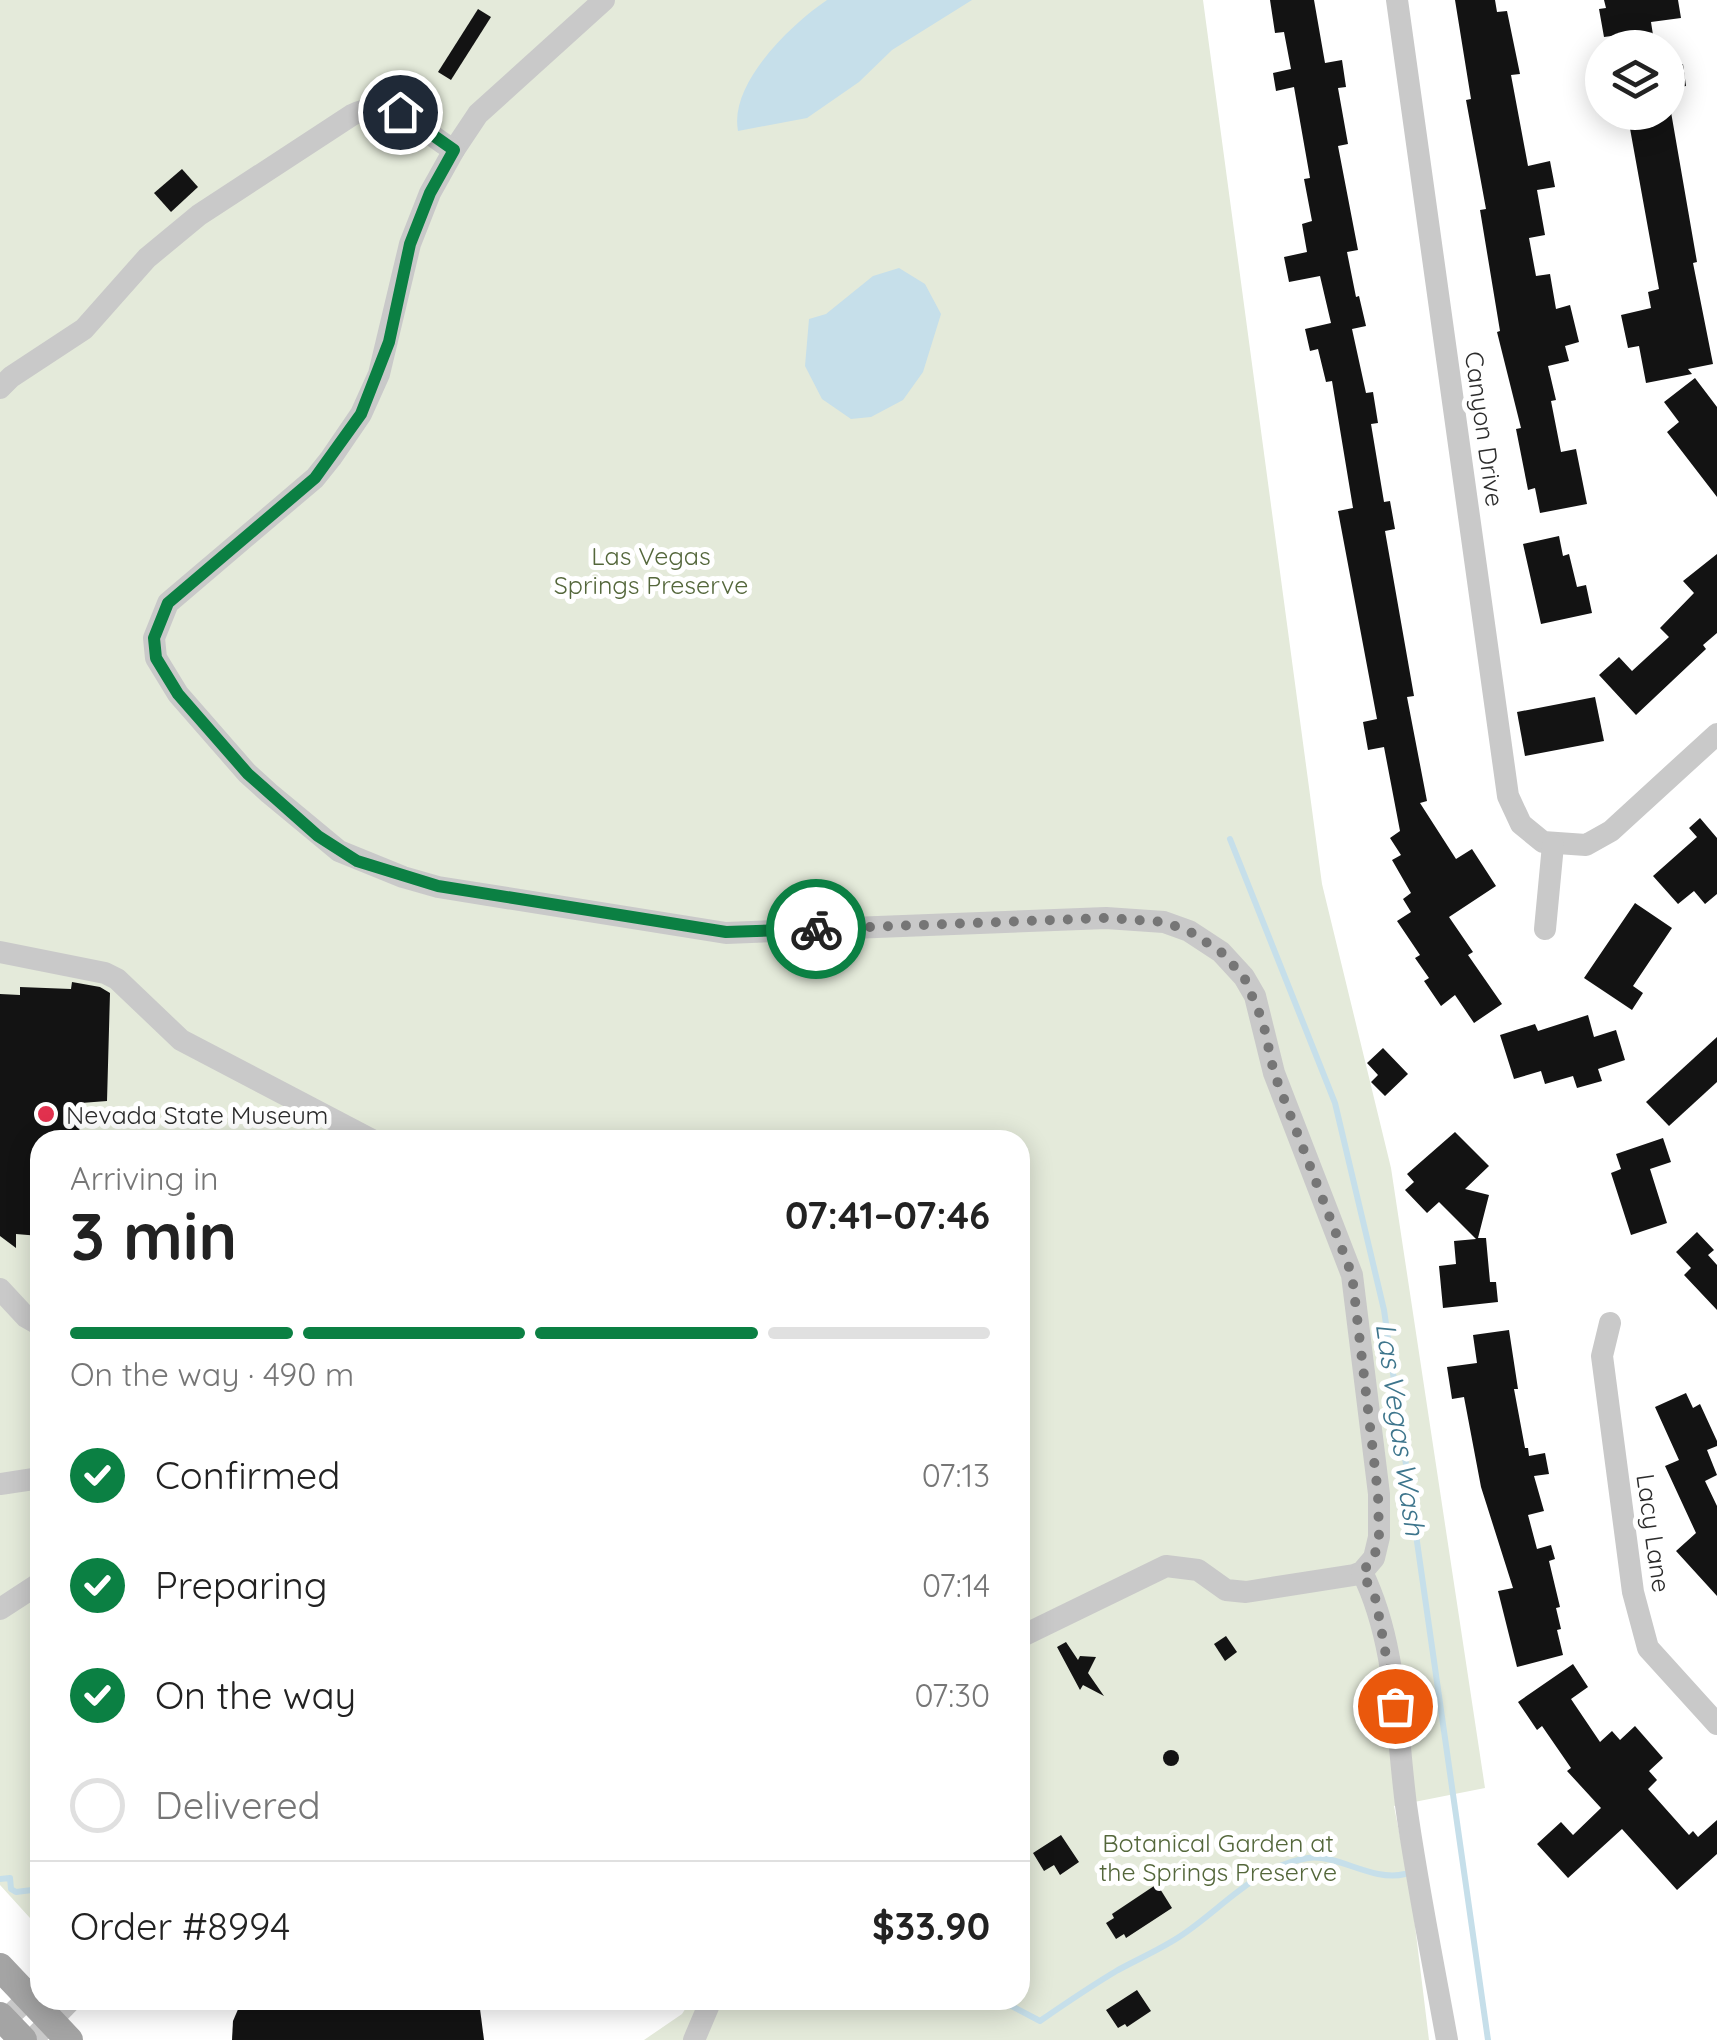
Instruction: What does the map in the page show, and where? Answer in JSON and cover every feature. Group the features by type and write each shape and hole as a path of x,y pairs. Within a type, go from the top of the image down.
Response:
{"main road":[{"path":"0,1967 30,1989"},
{"path":"42,2010 51,2034"}],"street":[{"path":"604,0 478,114 430,193 410,244 389,342 361,414 315,478 168,603 154,638 156,658 178,694 248,774 318,836 357,861 438,886 726,932 1138,919 1164,922 1189,931 1221,952 1244,977 1255,996 1274,1073 1352,1275 1378,1494 1379,1537 1374,1558 1362,1572 1246,1592 1226,1590 1198,1570 1166,1566 1030,1632"},
{"name":"Canyon Drive","path":"1397,0 1508,796 1521,824 1543,842 1554,845"},
{"path":"0,388 84,330 147,258 199,215 352,115 380,106 400,112 454,150"},
{"path":"1545,929 1554,845 1586,846 1612,831 1717,734"},
{"path":"0,952 105,973 117,979 181,1040 353,1130"},
{"path":"6,1294 30,1301"},
{"path":"6,1294 30,1319"},
{"name":"Lacy Lane","path":"1610,1323 1602,1356 1633,1592 1648,1648 1717,1724"},
{"path":"0,1484 30,1478"},
{"path":"1362,1572 1376,1600 1392,1674 1409,1822 1447,2040"},
{"path":"30,1590 0,1610 30,1600"},
{"path":"7,2025 30,1999"},
{"path":"51,2034 65,2010"},
{"path":"694,2040 706,2010"}],"green space":[{"name":"Las Vegas Springs Preserve","path":"0,0 1203,0 1322,884 1391,1168 1485,1788 1394,1806 1411,1893 1429,2040 644,2040 685,2010 1030,2010 1030,1130 30,1130 30,1918 0,1885"}],"water":[{"path":"827,0 972,0 892,50 859,82 807,118 738,131 738,113 752,75 796,24"},
{"path":"899,268 925,284 941,314 923,372 903,400 871,417 851,419 822,399 805,366 809,319 826,314 873,276"}],"building":[{"path":"1270,0 1314,0 1325,63 1342,60 1346,87 1338,88 1348,144 1338,146 1358,250 1347,252 1366,326 1352,329 1366,393 1373,392 1378,423 1371,424 1384,502 1390,501 1395,529 1385,531 1414,696 1407,697 1427,801 1420,803 1456,859 1472,849 1496,886 1449,917 1473,952 1468,955 1502,1004 1474,1023 1455,995 1441,1006 1424,981 1429,978 1415,958 1420,955 1397,921 1411,912 1403,899 1411,893 1392,860 1401,855 1390,838 1400,831 1384,747 1368,750 1363,722 1377,719 1338,511 1353,508 1332,381 1326,382 1318,349 1310,351 1305,329 1331,323 1320,276 1289,282 1284,257 1307,252 1302,224 1312,221 1304,179 1310,178 1294,87 1276,91 1273,73 1291,69 1284,32 1275,33"},
{"path":"1455,0 1495,0 1497,12 1507,11 1520,74 1511,75 1528,166 1550,161 1555,187 1537,190 1545,235 1529,238 1536,276 1550,274 1556,309 1570,305 1579,342 1565,346 1569,361 1548,366 1561,452 1576,449 1587,504 1540,513 1535,488 1528,490 1516,429 1521,428 1497,332 1500,331 1480,210 1486,209 1466,100 1471,99"},
{"path":"1604,0 1678,0 1681,18 1651,22 1652,30 1603,30 1599,9 1606,8"},
{"path":"478,9 491,17 451,80 438,72"},
{"path":"1630,130 1674,130 1697,262 1693,263 1713,364 1688,369 1692,374 1646,383 1639,346 1628,348 1621,315 1651,308 1648,292 1659,289"},
{"path":"182,169 198,187 171,212 154,193"},
{"path":"1695,378 1717,407 1717,497 1667,432 1679,422 1664,402"},
{"path":"1559,536 1563,556 1569,554 1577,587 1586,585 1592,613 1541,624 1523,544"},
{"path":"1717,554 1717,633 1703,645 1706,649 1636,715 1599,675 1619,657 1632,671 1669,637 1660,628 1694,593 1683,581"},
{"path":"1595,697 1604,741 1525,756 1517,712"},
{"path":"1700,818 1717,838 1717,894 1705,904 1694,891 1678,904 1653,876 1697,837 1689,828"},
{"path":"1635,903 1672,928 1633,986 1643,993 1632,1010 1584,978"},
{"name":"Nevada State Museum","path":"72,982 110,993 107,1101 81,1103 94,1116 79,1130 30,1130 30,1235 16,1234 16,1248 0,1236 0,994 20,995 20,987 71,989"},
{"path":"1588,1015 1594,1037 1616,1030 1625,1060 1598,1069 1602,1081 1577,1088 1573,1076 1545,1084 1541,1071 1514,1079 1500,1035 1535,1024 1538,1031"},
{"path":"1717,1037 1717,1082 1669,1126 1646,1102"},
{"path":"1383,1048 1408,1074 1385,1096 1371,1082 1378,1075 1367,1063"},
{"path":"1455,1132 1489,1166 1465,1189 1489,1195 1478,1238 1486,1238 1490,1282 1496,1282 1498,1302 1443,1308 1439,1266 1456,1264 1454,1241 1476,1239 1439,1202 1427,1213 1405,1190 1414,1182 1407,1174"},
{"path":"1663,1138 1671,1162 1650,1169 1667,1223 1631,1235 1611,1173 1621,1169 1616,1154"},
{"path":"1697,1232 1714,1250 1708,1255 1717,1265 1717,1310 1684,1275 1691,1268 1676,1252"},
{"path":"1509,1330 1525,1448 1529,1456 1545,1453 1549,1474 1534,1476 1544,1511 1528,1515 1537,1549 1551,1545 1555,1559 1549,1561 1560,1607 1556,1608 1561,1629 1557,1630 1563,1655 1517,1667 1498,1591 1513,1588 1481,1487 1464,1397 1452,1399 1447,1367 1477,1363 1473,1335"},
{"path":"1686,1393 1693,1408 1700,1404 1717,1441 1717,1446 1707,1450 1717,1475 1705,1481 1717,1506 1717,1596 1676,1551 1696,1533 1665,1466 1679,1460 1655,1407"},
{"path":"1226,1636 1237,1652 1225,1661 1214,1644"},
{"path":"1066,1642 1078,1660 1080,1656 1096,1657 1088,1673 1104,1696 1083,1685 1080,1690 1057,1647"},
{"path":"1573,1664 1588,1687 1571,1699 1600,1742 1612,1731 1620,1740 1635,1726 1663,1758 1649,1771 1657,1780 1648,1789 1689,1835 1693,1831 1698,1837 1717,1820 1717,1854 1677,1890 1622,1829 1568,1878 1537,1844 1561,1822 1573,1835 1601,1808 1567,1771 1571,1768 1542,1726 1537,1730 1518,1702"},
{"path":"1171,1750 1179,1758 1171,1766 1163,1758"},
{"path":"1061,1835 1079,1862 1060,1875 1054,1865 1044,1871 1033,1853"},
{"path":"1157,1884 1172,1908 1126,1938 1124,1934 1116,1939 1106,1923 1114,1918 1112,1914"},
{"path":"1137,1990 1151,2011 1127,2027 1125,2024 1118,2028 1106,2010"},
{"path":"238,2010 480,2010 484,2040 232,2040"}],"waterway":[{"name":"Las Vegas Wash","path":"1230,839 1335,1103 1384,1310 1488,2040"},
{"path":"1019,2010 1040,2021 1108,1976 1179,1937 1255,1879 1289,1863 1320,1858 1380,1874 1405,1874"},
{"path":"0,1879 10,1878 11,1889 16,1892 30,1890"}],"way so far":[{"path":"816,929 1138,919 1164,922 1189,931 1221,952 1244,977 1255,996 1274,1073 1352,1275 1378,1494 1379,1537 1374,1558 1362,1572 1376,1600 1395,1706"}],"place":[{"name":"Nevada State Museum","path":"46,1114"}],"route":[{"path":"400,112 454,150 430,193 410,244 379,374 361,414 315,478 168,603 154,638 156,658 178,694 248,774 318,836 357,861 438,886 726,932 816,929"}],"park label":[{"name":"Botanical Garden at the Springs Preserve","path":"1218,1856"}]}
